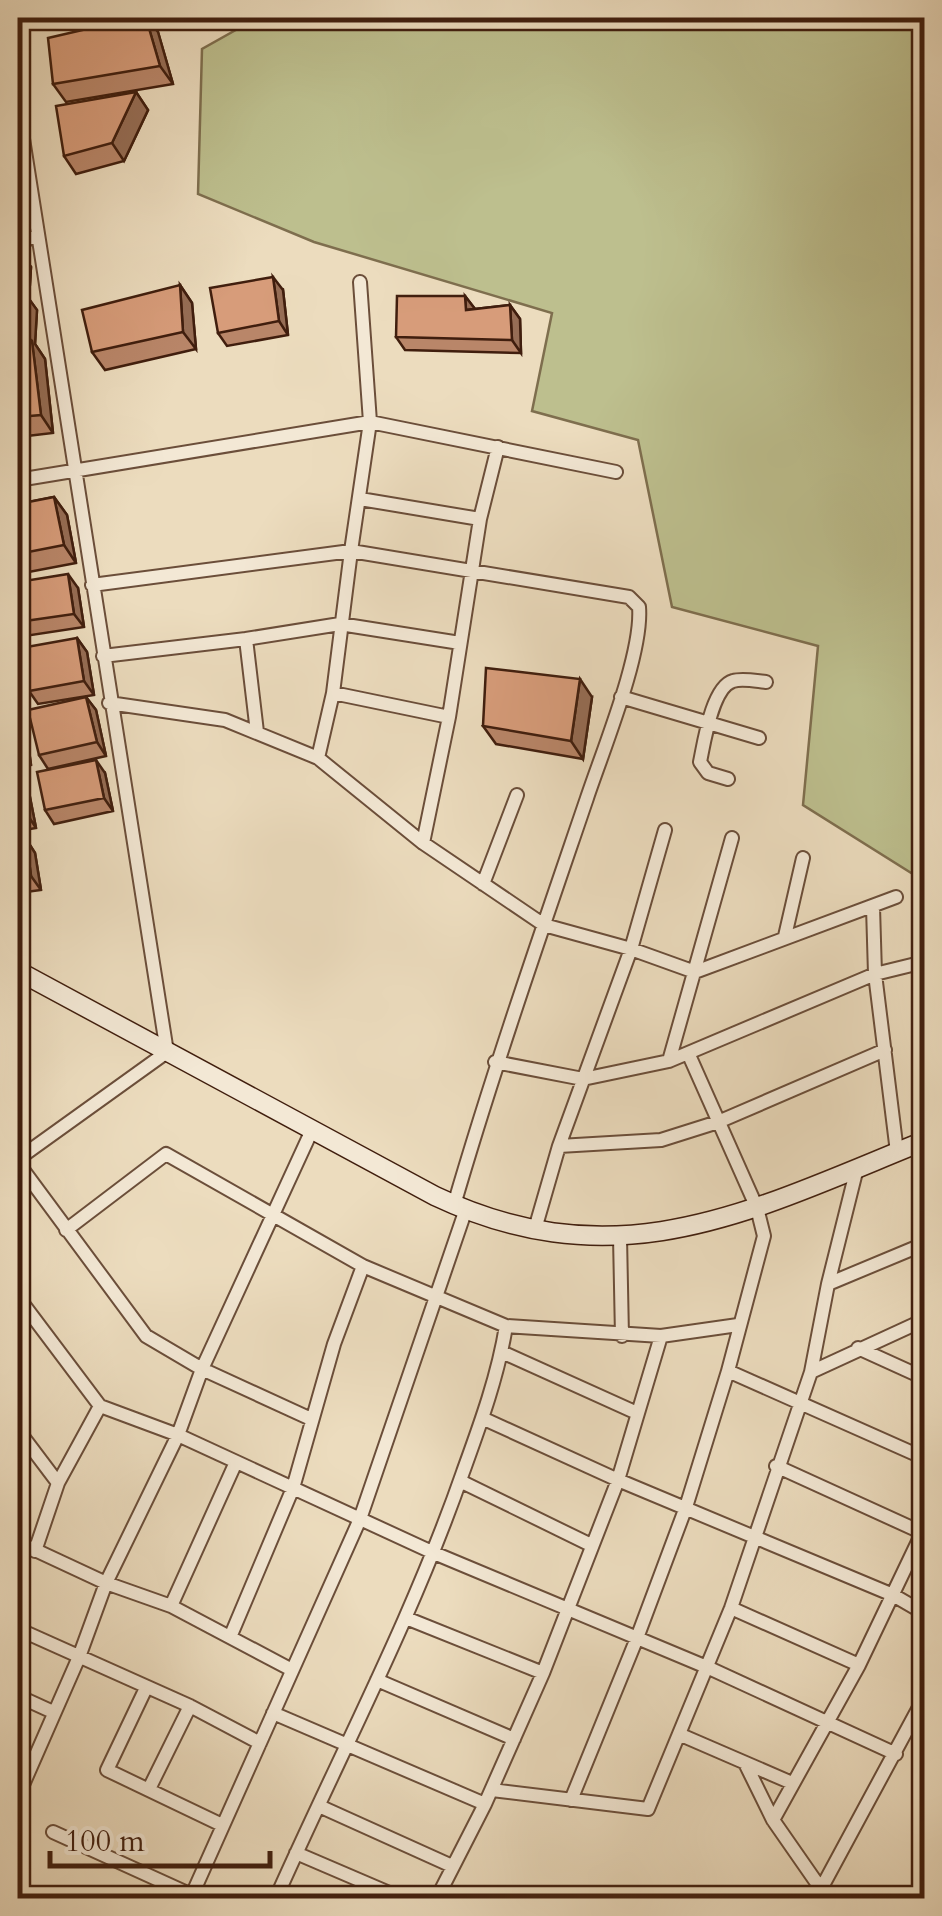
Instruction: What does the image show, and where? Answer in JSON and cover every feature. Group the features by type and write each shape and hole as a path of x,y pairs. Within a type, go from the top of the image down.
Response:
{"street":[{"path":"18,108 167,1052"},
{"path":"18,240 38,238"},
{"path":"318,758 332,692 370,422 360,282"},
{"path":"18,480 370,422 616,472"},
{"path":"422,843 449,717 480,519 498,447"},
{"path":"360,499 480,519"},
{"path":"52,1832 196,1897 222,1824 360,1519 435,1298 495,1062 621,697 640,620 639,607 629,598 351,550 92,585"},
{"path":"103,656 340,624 460,643"},
{"path":"246,639 257,732"},
{"path":"728,780 708,773 700,762 708,723 722,688 735,680 766,682"},
{"path":"332,692 449,717"},
{"path":"621,697 758,738"},
{"path":"110,703 225,720 318,758 422,843 544,925 695,972 896,897"},
{"path":"483,884 517,795"},
{"path":"535,1230 559,1146 631,949 664,830"},
{"path":"670,1061 732,838"},
{"path":"785,936 803,858"},
{"path":"873,907 875,974 897,1152"},
{"path":"495,1062 583,1079 670,1061 875,974 924,962"},
{"path":"18,971 460,1207 535,1230 620,1238 712,1222 924,1141"},
{"path":"559,1146 661,1140 718,1122 885,1050"},
{"path":"167,1052 18,1161 146,1336 202,1369 310,1419"},
{"path":"571,1800 686,1507 728,1372 764,1236 757,1208 689,1055"},
{"path":"22,1787 79,1657 106,1583 178,1436 202,1369 312,1130"},
{"path":"66,1230 166,1154 362,1266 506,1326 661,1336 738,1325"},
{"path":"492,1790 648,1810 709,1668 811,1372 828,1284 858,1168"},
{"path":"620,1238 622,1336"},
{"path":"828,1284 924,1244"},
{"path":"231,1635 294,1488 310,1419 362,1266"},
{"path":"18,1297 100,1406 178,1436 434,1553 709,1668 896,1754"},
{"path":"811,1372 924,1320"},
{"path":"276,1898 434,1553 482,1418 506,1326"},
{"path":"438,1898 486,1804 568,1610 618,1480 661,1336"},
{"path":"858,1348 924,1378"},
{"path":"502,1352 637,1413"},
{"path":"728,1372 924,1458"},
{"path":"35,1551 58,1482 100,1406"},
{"path":"482,1418 618,1480 892,1594 924,1613"},
{"path":"18,1430 58,1482"},
{"path":"171,1606 236,1462"},
{"path":"773,1820 859,1665 924,1531 776,1466"},
{"path":"460,1480 591,1544"},
{"path":"18,1542 106,1583 171,1606 292,1670"},
{"path":"731,1608 859,1665"},
{"path":"406,1618 543,1673"},
{"path":"18,1629 190,1706 260,1743"},
{"path":"377,1680 514,1739"},
{"path":"146,1688 107,1770 222,1824"},
{"path":"18,1696 53,1712"},
{"path":"745,1763 773,1820 821,1889 924,1698"},
{"path":"149,1789 190,1706"},
{"path":"273,1712 486,1804"},
{"path":"680,1735 792,1784"},
{"path":"319,1806 452,1866"},
{"path":"296,1854 401,1898"}],"green space":[{"path":"257,18 924,18 924,881 803,805 818,646 672,607 638,440 532,411 552,313 314,242 198,194 202,49"}],"building":[{"path":"146,18 160,66 53,84 48,38"},
{"path":"136,92 112,143 64,156 56,106"},
{"path":"273,277 279,321 218,333 210,288"},
{"path":"180,285 183,332 92,352 82,310"},
{"path":"18,292 24,292 22,327 18,327"},
{"path":"397,296 465,296 466,310 510,305 512,340 396,337"},
{"path":"32,341 41,415 18,417 18,343"},
{"path":"54,497 64,545 18,554 18,504"},
{"path":"68,574 74,614 18,622 18,582"},
{"path":"77,638 84,681 29,691 21,648"},
{"path":"486,668 580,679 571,741 483,726"},
{"path":"86,697 97,742 39,755 28,710"},
{"path":"96,760 104,798 45,810 37,772"},
{"path":"18,774 27,814 18,816"},
{"path":"26,839 31,876 18,878 18,840"}]}
